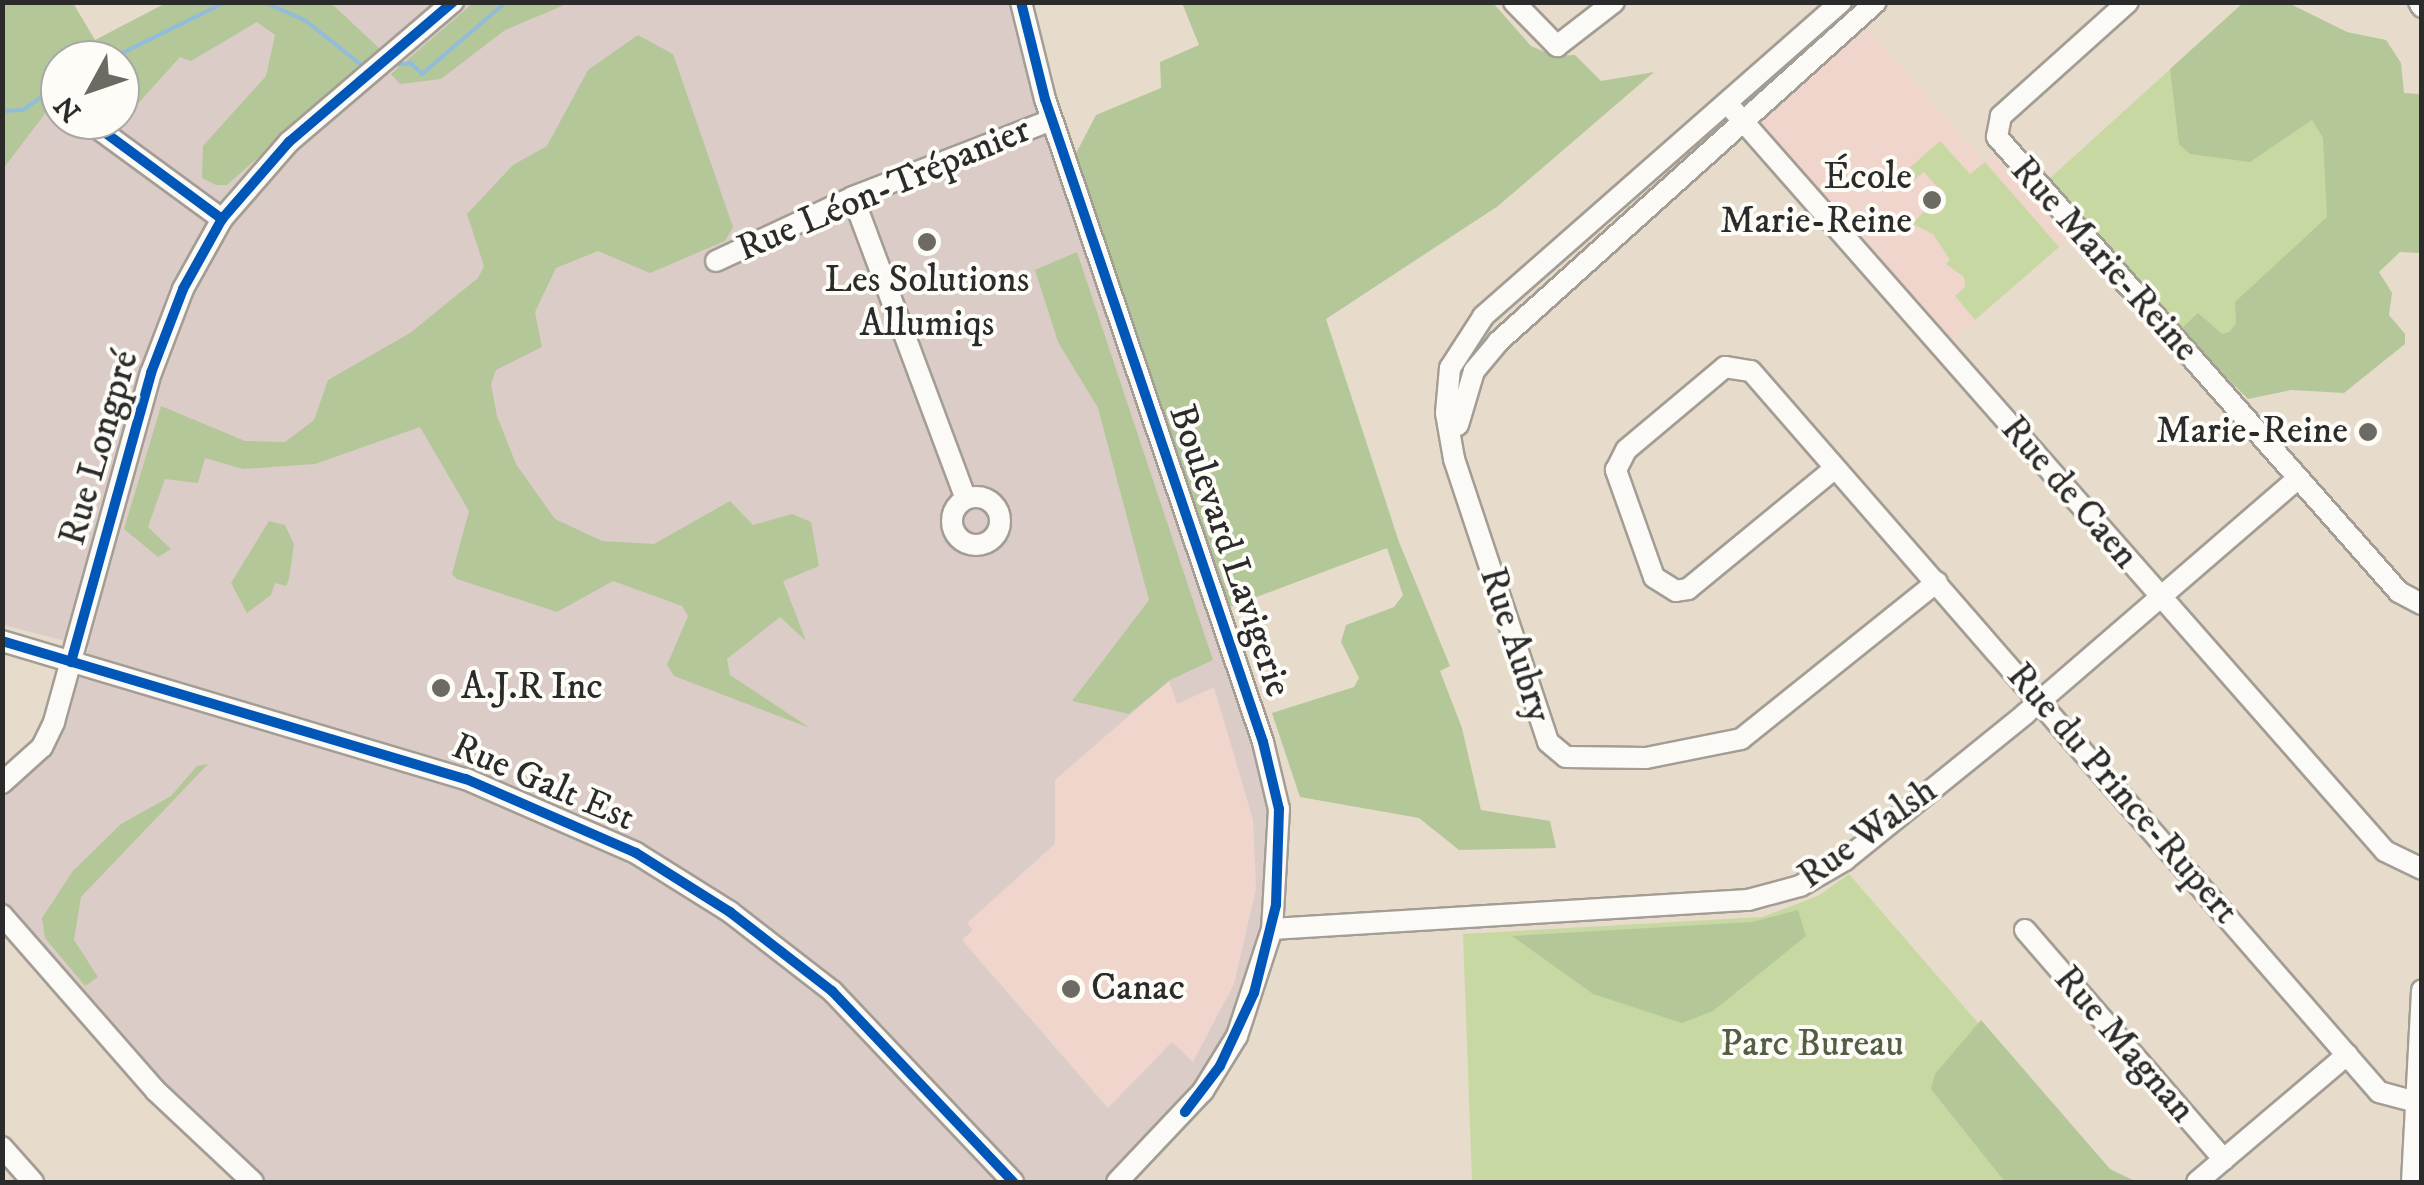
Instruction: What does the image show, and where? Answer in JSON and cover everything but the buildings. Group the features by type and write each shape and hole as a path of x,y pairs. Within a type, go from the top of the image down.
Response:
{"street":[{"name":"Rue Longpré","path":"2,783 48,736 151,374 182,289 222,219 289,142 452,2"},
{"name":"Boulevard Lavigerie","path":"1021,2 1052,120 1273,773 1280,861 1272,929 1254,993 1220,1066 1117,1182"},
{"path":"1514,2 1557,46 1614,2"},
{"name":"Rue Aubry","path":"1841,2 1482,317 1450,368 1446,413 1454,459 1548,742 1566,757 1646,758 1741,739 1937,582"},
{"name":"Rue Aubry","path":"1454,459 1460,402 1498,342 1876,2"},
{"name":"Rue Marie-Reine","path":"2128,2 2001,116 1996,130 2010,154 2398,592 2422,604"},
{"name":"Rue de Caen","path":"1727,103 2385,850 2422,869"},
{"name":"Rue Léon-Trépanier","path":"716,260 854,197 1052,120"},
{"path":"115,140 222,219"},
{"path":"854,197 966,499"},
{"name":"Rue du Prince-Rupert","path":"1834,469 1688,589 1676,590 1654,578 1616,470 1626,450 1724,367 1740,366 1834,469 1937,582 2386,1098 2416,1102"},
{"name":"Rue Walsh","path":"1272,929 1461,922 1788,892 1845,860 2041,700 2297,479"},
{"name":"Rue Galt Est","path":"2,641 466,779 636,854 730,912 832,991 1013,1182"},
{"path":"2,916 156,1091 253,1182"},
{"name":"Rue Magnan","path":"2025,930 2224,1160"},
{"path":"2412,1182 2422,990"},
{"path":"2197,1182 2347,1055"},
{"path":"2,1146 34,1182"},
{"name":"Boulevard Lavigerie","path":"1105,1182 1138,1159"}],"shaded area":[{"path":"207,3 1021,3 1263,742 1280,878 1237,1036 1112,1182 253,1182 3,911 2,796 60,739 89,647 3,625 3,154 40,101 40,140 140,140 140,62","holes":["1169,681 1177,704 1214,687 1253,820 1256,889 1234,984 1193,1062 1172,1042 1108,1108 962,940 973,930 967,923 1055,844 1055,780"]},
{"name":"École Marie-Reine","path":"1867,28 1984,161 1994,154 2068,239 1953,340 1761,122"},
{"name":"Canac","path":"1170,680 1214,686 1253,820 1256,889 1234,984 1193,1062 1172,1043 1109,1108 962,940 972,930 967,923 1055,844 1055,780"}],"green space":[{"path":"3,2 73,3 95,40 40,40 40,120 3,169"},
{"path":"166,3 331,3 380,49 227,185 202,178 203,146 266,76 275,35 257,22 191,61 180,57 140,101 140,40 95,40"},
{"path":"473,3 569,3 505,30 441,79 400,84 391,74"},
{"path":"1182,3 1493,3 1531,46 1554,56 1575,55 1601,81 1654,72 1498,206 1326,319 1399,542 1450,666 1440,671 1462,728 1481,810 1550,821 1556,848 1459,850 1419,818 1300,797 1272,713 1354,687 1359,678 1341,642 1346,625 1394,607 1403,595 1387,548 1227,608 1073,159 1096,115 1161,88 1160,62 1199,45"},
{"path":"2243,3 2288,3 2347,32 2369,374 2227,383 2048,180"},
{"path":"2243,3 2288,3 2347,32 2386,40 2401,63 2404,93 2421,94 2421,253 2400,252 2379,272 2392,293 2389,315 2405,334 2405,344 2344,393 2291,390 2248,399 2184,335 2183,327 2198,313 2222,334 2229,332 2236,324 2235,302 2327,217 2323,138 2312,120 2250,162 2190,154 2179,144 2170,69"},
{"path":"638,35 673,54 733,227 725,241 650,273 598,251 556,268 535,312 542,347 496,370 491,384 497,416 516,464 555,519 602,541 654,544 730,501 753,525 792,514 811,522 819,566 783,581 806,641 780,617 727,659 730,675 810,728 674,676 667,665 688,616 682,606 613,581 557,612 457,579 452,574 469,511 420,427 315,464 243,469 205,458 198,483 165,479 148,527 171,549 158,557 124,529 161,406 245,441 285,442 314,420 328,380 410,333 478,278 484,266 467,214 513,165 547,146 588,70"},
{"path":"1940,141 1970,174 1985,162 2059,247 1975,320 1955,296 1965,287 1964,277 1946,264 1950,260 1933,234 1913,224 1941,191 1924,172 1914,180 1906,171"},
{"path":"1077,252 1213,660 1170,680 1129,714 1072,701 1149,600 1098,408 1058,342 1035,270"},
{"path":"269,521 285,525 294,544 289,579 286,586 275,583 271,595 247,613 231,583"},
{"path":"208,764 81,897 74,940 98,977 85,986 45,938 42,918 73,871 121,824 171,796 197,766"},
{"name":"Parc Bureau","path":"1849,874 2109,1174 2099,1182 1472,1182 1463,934 1762,917 1818,896"},
{"path":"1798,910 1806,936 1713,1011 1682,1023 1593,994 1512,936 1752,922"},
{"path":"1981,1020 2110,1169 2137,1182 2005,1182 1931,1089 1935,1074"}],"waterway":[{"path":"140,44 226,2"},
{"path":"264,2 306,21 364,67"},
{"path":"393,65 411,63 422,74 506,2"},
{"path":"2,111 23,110 40,98"}],"cycle path":[{"path":"71,662 151,373 183,289 222,219 289,142 453,2"},
{"path":"1021,2 1045,99 1263,742 1279,809 1276,905 1254,993 1220,1066 1185,1112"},
{"path":"115,140 222,219"},
{"path":"2,641 466,779 636,853 730,912 832,991 1013,1182"}],"place":[{"name":"École Marie-Reine","path":"1932,200"},
{"name":"Les Solutions Allumiqs","path":"927,242"},
{"name":"Marie-Reine","path":"2368,432"},
{"name":"A.J.R Inc","path":"441,688"},
{"name":"Canac","path":"1071,989"}]}
